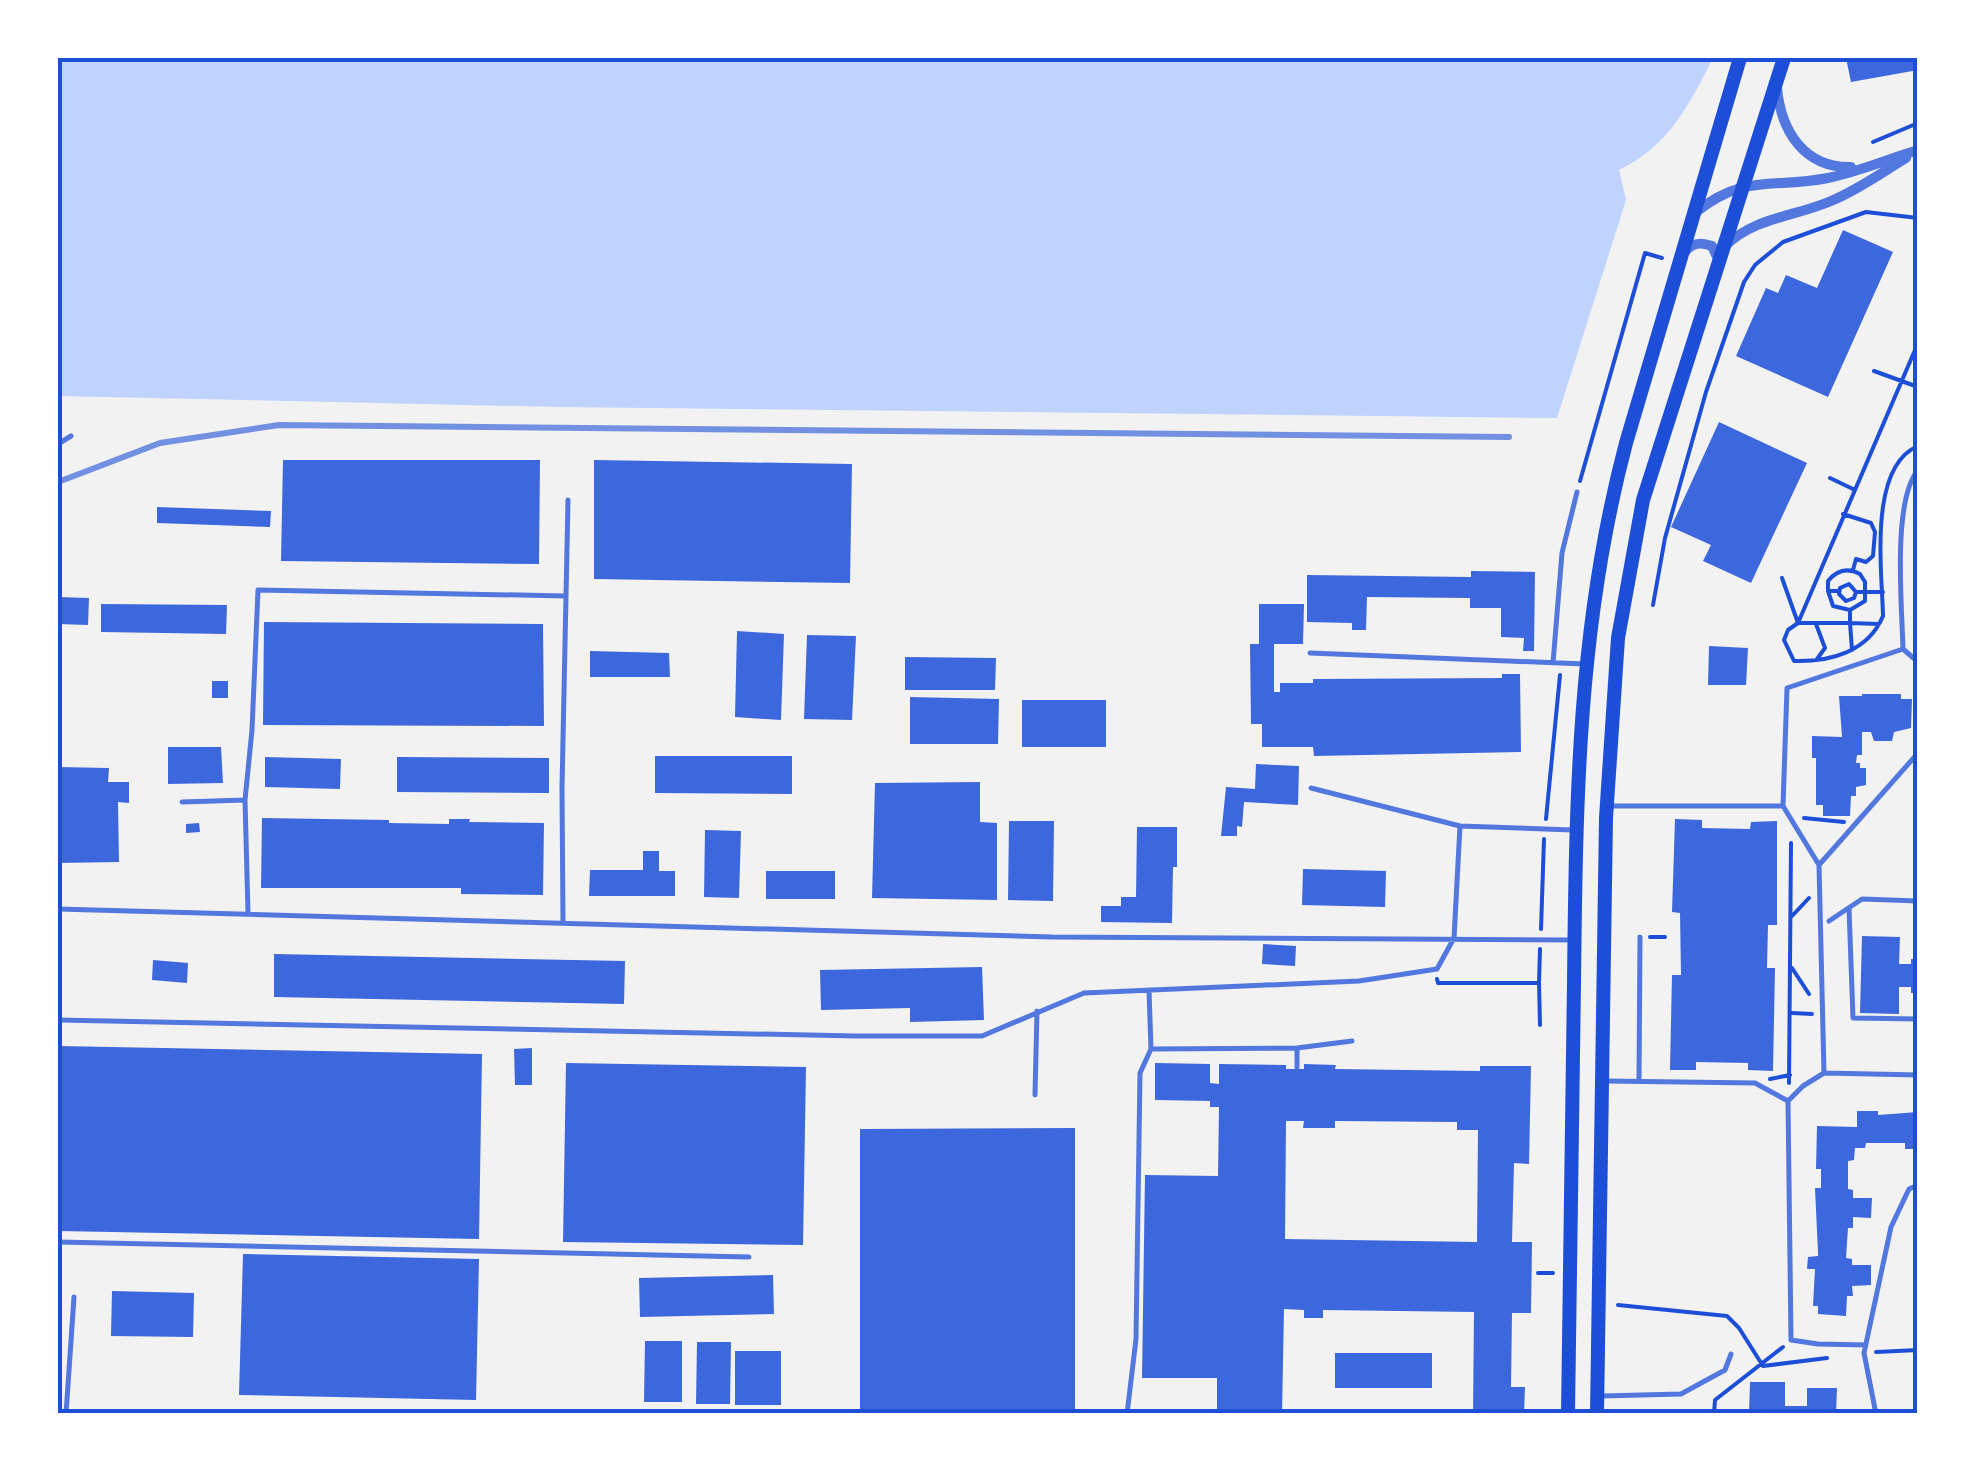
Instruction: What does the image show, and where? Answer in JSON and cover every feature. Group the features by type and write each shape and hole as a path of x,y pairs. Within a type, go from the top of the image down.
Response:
{"main road":[{"path":"1568,1414 1576,830 1585,664 1613,493 1740,58"},
{"path":"1597,1414 1606,806 1618,638 1643,500 1784,58"}],"street":[{"path":"1777,82 1785,125 1810,158 1838,168 1881,167"},
{"path":"1724,246 1745,229 1832,201 1881,167 1918,151"},
{"path":"1695,212 1745,184 1831,178 1862,167"},
{"path":"1683,254 1688,247 1704,243 1712,246 1719,262"}],"lane":[{"path":"58,444 71,436"},
{"path":"1918,470 1908,485 1901,546 1903,649 1918,662"},
{"path":"1553,663 1562,553 1578,492"},
{"path":"563,924 568,500"},
{"path":"248,914 246,800 258,590 566,596"},
{"path":"1824,1073 1819,865 1782,806 1787,688 1903,649"},
{"path":"1310,653 1585,664"},
{"path":"1819,865 1918,753"},
{"path":"1311,788 1460,826 1576,830"},
{"path":"182,802 246,800"},
{"path":"1606,806 1782,806"},
{"path":"58,1020 982,1036 1084,993 1359,981 1437,969 1454,938 1460,826"},
{"path":"1828,921 1862,899 1918,902"},
{"path":"1849,908 1853,1018 1918,1019"},
{"path":"58,909 1052,937 1574,940"},
{"path":"1639,1081 1640,937"},
{"path":"1128,1414 1136,1338 1140,1072 1151,1050 1150,990"},
{"path":"1035,1095 1038,1010"},
{"path":"1151,1050 1297,1048 1352,1041"},
{"path":"1297,1048 1297,1067"},
{"path":"1866,1344 1790,1340 1788,1102 1803,1086 1824,1073 1918,1075"},
{"path":"1602,1081 1755,1083 1788,1102"},
{"path":"1876,1414 1864,1353 1891,1226 1910,1188 1918,1185"},
{"path":"58,1242 749,1256"},
{"path":"66,1414 74,1297"},
{"path":"1598,1396 1681,1394 1725,1370 1731,1354"}],"path":[{"path":"1872,142 1918,123"},
{"path":"1653,605 1664,538 1744,282 1768,252 1783,242 1866,212 1918,218"},
{"path":"1578,492 1644,253"},
{"path":"1798,623 1918,343"},
{"path":"1874,371 1918,387"},
{"path":"1852,570 1856,559 1866,562 1873,556 1886,484 1905,451 1918,446"},
{"path":"1830,478 1855,486"},
{"path":"1794,660 1852,652 1883,616 1878,532 1872,524 1844,514"},
{"path":"1852,570 1860,574 1867,592 1865,601 1850,610 1833,606 1828,580 1833,574 1852,570"},
{"path":"1782,578 1798,623"},
{"path":"1828,592 1839,592 1849,584 1856,592 1882,592"},
{"path":"1839,592 1846,601 1854,598 1856,592"},
{"path":"1850,610 1852,652"},
{"path":"1814,622 1820,626 1825,648 1817,659"},
{"path":"1791,670 1794,660 1784,640 1788,630 1798,623 1879,624"},
{"path":"1547,808 1559,684"},
{"path":"1790,1083 1790,817 1850,822"},
{"path":"1542,916 1544,856"},
{"path":"1791,917 1819,887"},
{"path":"1779,940 1791,940"},
{"path":"1791,966 1822,1015"},
{"path":"1437,969 1438,983 1539,983"},
{"path":"1540,969 1540,1025"},
{"path":"1791,1013 1822,1015"},
{"path":"1538,1273 1550,1273"},
{"path":"1618,1305 1727,1316 1740,1328 1762,1366"},
{"path":"1714,1414 1715,1400 1782,1348"}],"water":[{"path":"58,58 1713,58 1676,123 1651,149 1619,170 1626,200 1557,418 560,407 58,396"}],"building":[{"path":"1846,58 1918,58 1918,70 1851,82"},
{"path":"1843,230 1893,252 1828,397 1736,356 1766,288 1778,293 1786,275 1817,288"},
{"path":"1719,422 1807,463 1751,583 1703,561 1711,545 1671,527"},
{"path":"283,460 540,460 539,564 281,561"},
{"path":"594,460 852,464 850,583 594,579"},
{"path":"157,507 271,511 270,527 157,523"},
{"path":"1471,571 1535,572 1534,651 1523,651 1524,638 1501,637 1501,608 1470,608 1470,598 1367,597 1366,630 1352,630 1352,623 1307,622 1307,575 1471,577"},
{"path":"58,597 89,598 88,625 58,624"},
{"path":"101,604 227,605 226,634 101,632"},
{"path":"1259,604 1304,604 1303,644 1274,644 1274,692 1280,692 1280,683 1313,683 1313,679 1502,678 1502,674 1520,674 1521,752 1314,756 1313,747 1262,747 1262,724 1251,724 1250,644 1259,644"},
{"path":"264,622 543,624 544,726 263,725"},
{"path":"737,631 784,634 781,720 735,717"},
{"path":"807,635 856,636 852,720 804,719"},
{"path":"1709,646 1748,648 1746,685 1708,685"},
{"path":"590,651 669,653 670,677 590,677"},
{"path":"905,657 996,658 995,690 905,690"},
{"path":"212,681 228,681 228,698 212,698"},
{"path":"1901,694 1901,699 1912,699 1911,728 1894,732 1892,741 1874,741 1871,732 1862,732 1862,755 1857,755 1856,763 1866,768 1866,785 1856,787 1856,796 1851,796 1850,816 1823,816 1823,805 1816,805 1812,736 1842,737 1839,696"},
{"path":"910,697 999,699 998,744 910,744"},
{"path":"1022,700 1106,700 1106,747 1022,747"},
{"path":"168,747 221,747 223,783 168,784"},
{"path":"655,756 792,756 792,794 655,793"},
{"path":"265,757 341,759 340,789 265,787"},
{"path":"397,757 549,758 549,793 397,792"},
{"path":"1256,764 1299,766 1298,805 1244,802 1242,827 1237,826 1237,836 1221,836 1226,787 1255,789"},
{"path":"58,767 109,768 108,782 129,782 129,803 118,802 119,862 58,863"},
{"path":"980,782 980,822 997,823 997,900 872,898 875,783"},
{"path":"262,818 544,823 543,895 461,894 461,888 261,888"},
{"path":"1675,819 1702,820 1702,828 1750,829 1751,822 1777,821 1777,925 1768,925 1767,968 1775,968 1773,1071 1748,1070 1748,1063 1696,1062 1696,1070 1670,1070 1672,975 1681,975 1680,913 1672,912"},
{"path":"1009,821 1054,821 1053,901 1008,900"},
{"path":"199,823 200,832 186,833 186,824"},
{"path":"1137,827 1177,827 1172,923 1101,922 1101,906 1121,906 1121,897 1136,897"},
{"path":"705,830 741,831 739,898 704,897"},
{"path":"643,851 659,851 659,871 675,871 675,896 589,896 590,870 643,870"},
{"path":"1303,869 1386,871 1385,907 1302,905"},
{"path":"766,871 835,871 835,899 766,899"},
{"path":"1862,936 1900,937 1899,964 1911,964 1911,959 1918,959 1918,993 1911,993 1911,987 1899,987 1899,1014 1860,1013"},
{"path":"1263,944 1296,946 1295,966 1262,964"},
{"path":"274,954 625,961 624,1004 274,997"},
{"path":"153,960 188,963 187,983 152,980"},
{"path":"982,967 984,1020 910,1022 910,1008 821,1010 820,970"},
{"path":"58,1046 482,1054 479,1239 58,1231"},
{"path":"532,1048 532,1085 515,1085 514,1049"},
{"path":"566,1063 806,1067 803,1245 563,1242"},
{"path":"1155,1063 1210,1064 1210,1083 1219,1084 1219,1064 1286,1065 1286,1069 1304,1069 1304,1064 1336,1065 1335,1069 1480,1071 1480,1066 1531,1066 1529,1164 1514,1163 1512,1242 1532,1242 1531,1313 1512,1313 1511,1387 1525,1387 1524,1414 1473,1414 1474,1312 1323,1310 1323,1318 1304,1318 1304,1310 1284,1309 1282,1414 1217,1414 1217,1378 1142,1378 1145,1175 1218,1176 1219,1107 1210,1107 1210,1101 1155,1100","holes":["1286,1121 1304,1121 1303,1128 1335,1128 1335,1121 1457,1122 1457,1130 1478,1130 1477,1242 1285,1239"]},
{"path":"1857,1111 1878,1111 1878,1115 1918,1112 1918,1161 1914,1161 1914,1149 1905,1149 1905,1143 1866,1143 1865,1148 1855,1148 1854,1160 1848,1161 1848,1189 1853,1190 1853,1198 1872,1198 1871,1218 1853,1217 1853,1228 1848,1228 1846,1258 1852,1259 1852,1265 1871,1265 1871,1285 1852,1286 1846,1316 1818,1314 1818,1306 1813,1306 1815,1269 1807,1269 1808,1257 1818,1256 1815,1188 1821,1188 1821,1169 1816,1169 1817,1126 1857,1127"},
{"path":"1075,1128 1075,1414 860,1414 860,1129"},
{"path":"243,1254 479,1259 476,1400 239,1395"},
{"path":"773,1275 774,1314 640,1317 639,1278"},
{"path":"112,1291 194,1293 193,1337 111,1336"},
{"path":"645,1341 682,1341 682,1402 644,1402"},
{"path":"697,1342 731,1342 730,1404 696,1404"},
{"path":"735,1351 781,1351 781,1405 735,1405"},
{"path":"1335,1353 1432,1353 1432,1388 1335,1388"},
{"path":"1750,1382 1785,1382 1785,1406 1807,1406 1807,1388 1837,1388 1836,1414 1749,1414"}],"railway":[{"path":"58,482 160,443 279,425 1509,437"}]}
